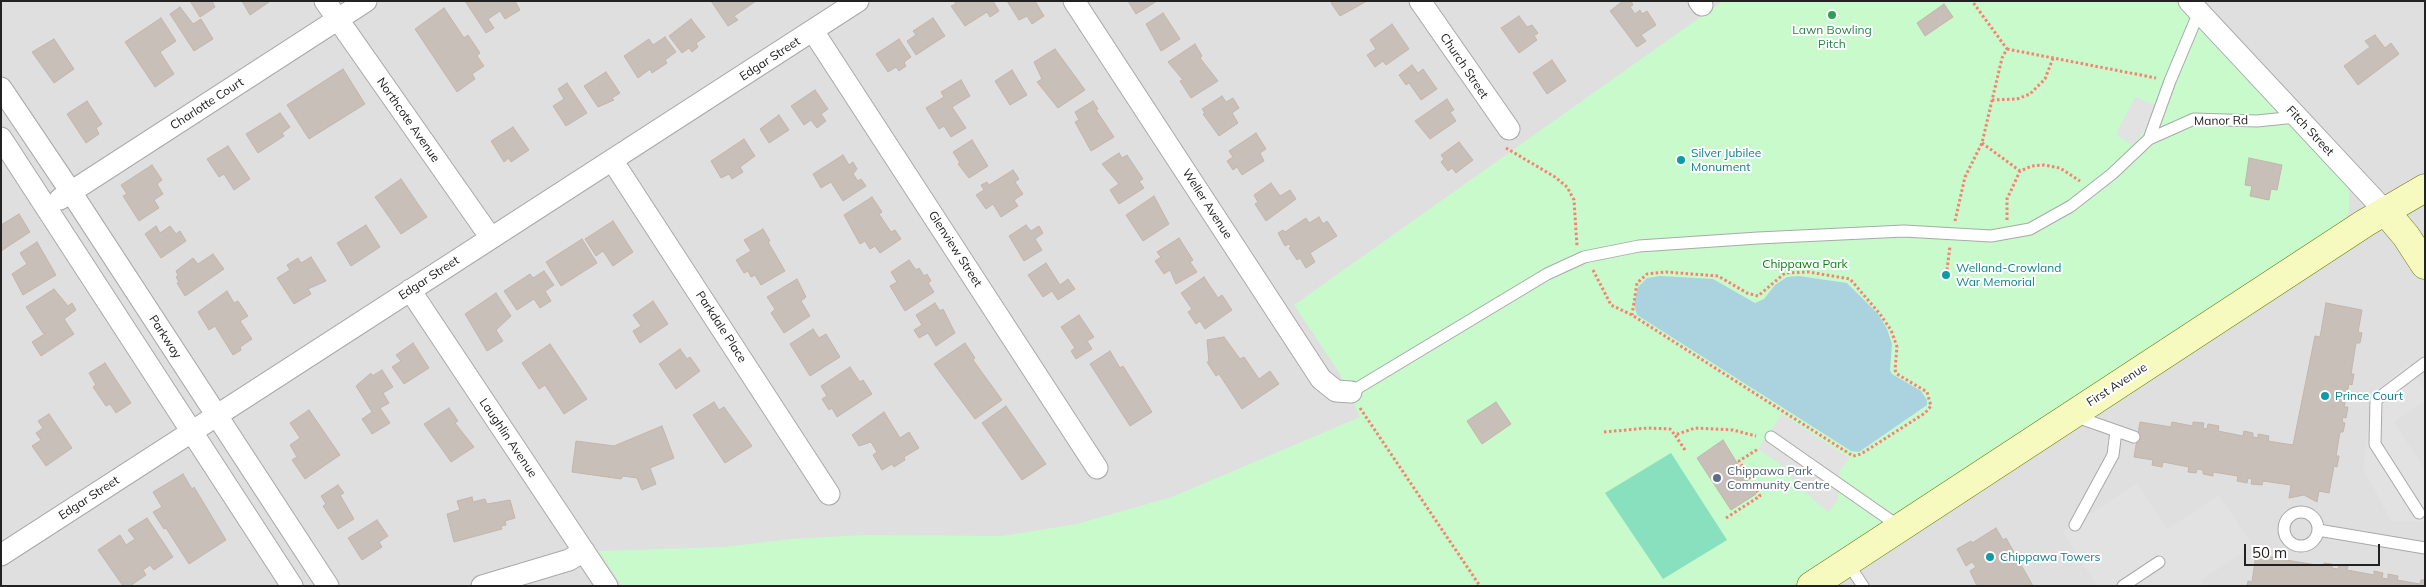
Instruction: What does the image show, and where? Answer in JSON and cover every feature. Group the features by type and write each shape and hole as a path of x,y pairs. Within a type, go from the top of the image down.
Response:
{"street":[{"name":"Northcote Avenue","path":"325,1 491,238"},
{"name":"Charlotte Court","path":"47,207 366,1"},
{"name":"Edgar Street","path":"1,556 858,1"},
{"name":"Weller Avenue","path":"1074,1 1321,379 1336,391 1342,393 1351,392"},
{"name":"Church Street","path":"1420,1 1506,137"},
{"name":"Fitch Street","path":"2194,7 2385,211 2406,236 2425,265"},
{"name":"Glenview Street","path":"813,31 1097,468"},
{"name":"Parkway","path":"1,88 328,586"},
{"path":"1,138 292,586"},
{"name":"Parkdale Place","path":"612,160 829,494"},
{"name":"First Avenue","path":"1811,586 2385,211 2425,188"},
{"name":"Laughlin Avenue","path":"410,290 607,586"},
{"path":"482,586 569,560 584,551"}],"lane":[{"path":"1351,392 1547,274 1584,257 1639,246 1748,239 1904,231 1991,236 2030,229 2071,206 2149,139 2194,7"},
{"name":"Manor Rd","path":"2149,139 2194,119 2257,120 2296,117"},
{"path":"2419,513 2374,444 2376,400 2425,362"},
{"path":"2071,415 2134,437"},
{"path":"2075,526 2113,455 2116,431"},
{"path":"1771,436 1900,527"},
{"path":"2318,530 2425,548"},
{"path":"1847,562 1863,586"},
{"path":"2122,586 2159,562"}],"path":[{"path":"1972,1 2007,49 2170,81"},
{"path":"1947,270 1964,176 1982,143 2002,58 2007,49"},
{"path":"1992,100 2017,99 2030,94 2045,79 2053,58"},
{"path":"1506,137 1508,150 1555,177 1566,187 1574,200 1576,214 1575,243 1600,282 1611,305 1632,315 1853,456 1861,454 1918,418 1931,406 1927,392 1897,374 1895,370 1897,347 1891,330 1880,314 1850,280 1809,272 1784,273 1758,296 1748,293 1718,276 1666,272 1647,274 1637,283 1632,315"},
{"path":"1982,143 2020,171"},
{"path":"2007,233 2007,199 2020,171 2032,166 2060,168 2093,189"},
{"path":"1351,392 1480,586"},
{"path":"1675,435 1695,428 1733,430 1756,436"},
{"path":"1604,432 1670,429 1685,450"},
{"path":"1726,518 1760,496 1739,461 1758,449"}],"shaded area":[{"path":"1,1 2425,1 2425,586 1,586"},
{"path":"2135,97 2160,107 2133,146 2116,134"},
{"path":"2408,364 2425,391 2425,401 2394,422 2425,469 2425,522 2391,521 2363,468 2372,394"},
{"path":"1782,414 1849,458 1839,472 1838,500 1828,512 1799,487 1780,464 1758,449"},
{"path":"2137,483 2167,529 2219,495 2253,546 2201,580 2205,586 2097,586 2063,532"}],"green space":[{"name":"Chippawa Park","path":"1723,1 2180,1 2344,181 2349,191 2349,211 2344,223 1792,586 622,586 599,551 724,547 792,539 864,535 1002,536 1077,524 1172,497 1360,417 1340,374 1294,305"},
{"path":"1671,453 1727,540 1663,579 1605,493"}],"water":[{"path":"1661,276 1713,279 1755,303 1764,299 1775,285 1787,277 1799,276 1847,283 1878,314 1887,329 1892,344 1890,370 1892,374 1921,391 1927,400 1927,405 1859,452 1851,451 1637,315 1634,304 1638,287 1647,278"}],"building":[{"path":"190,1 212,1 215,7 200,17"},
{"path":"242,1 269,1 269,2 250,15"},
{"path":"465,1 515,1 520,10 505,19 500,11 488,19 494,28 486,33"},
{"path":"711,1 756,1 734,16 738,20 728,26"},
{"path":"954,1 993,1 999,11 990,17 987,12 965,26 951,6 956,4"},
{"path":"1007,1 1035,1 1044,16 1032,24 1027,16 1019,20"},
{"path":"1128,1 1157,1 1136,14"},
{"path":"1333,1 1367,1 1340,16 1331,3"},
{"path":"1623,1 1631,1 1633,5 1630,7 1635,14 1640,10 1642,14 1647,11 1656,25 1641,35 1646,41 1637,47 1610,11"},
{"path":"1944,4 1953,17 1925,36 1917,23"},
{"path":"180,7 193,24 201,19 213,39 194,51 170,14"},
{"path":"444,8 464,38 468,35 480,53 477,56 484,66 472,74 475,79 457,92 415,29"},
{"path":"1163,13 1180,39 1161,51 1146,24"},
{"path":"1519,16 1527,27 1532,25 1538,33 1534,36 1537,40 1519,53 1501,28"},
{"path":"161,18 176,41 160,52 174,74 155,87 125,42"},
{"path":"933,18 945,36 916,55 907,41 916,35 913,31"},
{"path":"691,19 705,37 696,43 698,47 692,52 689,48 682,53 669,36"},
{"path":"1392,24 1409,49 1386,65 1383,61 1375,67 1367,55 1376,49 1370,40"},
{"path":"2375,35 2385,48 2391,43 2399,54 2358,85 2344,66 2370,47 2365,41"},
{"path":"665,37 676,52 665,60 667,63 652,73 650,69 638,78 624,56 649,39 653,45"},
{"path":"54,39 74,69 54,83 32,52"},
{"path":"899,39 911,57 904,62 906,66 899,71 896,67 888,72 876,54"},
{"path":"1195,44 1202,56 1200,58 1218,81 1191,98 1180,81 1183,80 1168,62"},
{"path":"1055,49 1085,90 1058,108 1037,82 1042,79 1034,62"},
{"path":"1552,60 1566,81 1547,94 1533,73"},
{"path":"1412,65 1418,73 1423,69 1437,89 1421,100 1409,83 1406,85 1399,75"},
{"path":"343,69 365,104 309,139 287,105"},
{"path":"1012,70 1027,95 1010,105 995,81"},
{"path":"606,72 620,93 612,98 614,100 598,107 584,86"},
{"path":"961,80 970,96 952,107 966,128 951,137 944,126 939,129 926,108 944,97 941,92"},
{"path":"567,83 587,113 566,126 553,106 564,99 558,89"},
{"path":"815,90 828,109 821,114 826,121 817,128 811,120 804,125 791,106"},
{"path":"1222,96 1226,102 1233,98 1239,108 1232,113 1238,123 1219,136 1203,114 1205,113 1202,109"},
{"path":"1447,99 1454,110 1450,112 1456,121 1430,139 1415,121"},
{"path":"87,101 102,124 96,128 99,134 86,143 67,114"},
{"path":"1093,101 1098,109 1096,110 1114,137 1091,151 1075,122 1079,120 1075,112"},
{"path":"280,113 290,127 282,133 284,136 258,153 246,134"},
{"path":"779,115 789,130 769,143 760,129"},
{"path":"513,127 529,150 511,162 509,158 504,162 491,141"},
{"path":"1256,133 1266,149 1260,153 1264,161 1242,175 1237,167 1233,170 1227,161 1233,157 1229,151"},
{"path":"744,139 755,156 740,167 743,172 732,179 729,174 721,178 711,161"},
{"path":"972,140 988,166 969,178 958,164 960,163 953,152"},
{"path":"1459,142 1473,160 1456,173 1452,168 1448,171 1441,162 1444,159 1441,155"},
{"path":"228,146 250,179 234,190 224,174 219,177 207,159"},
{"path":"1119,153 1122,158 1127,155 1143,179 1139,181 1144,188 1119,204 1110,190 1119,184 1102,164"},
{"path":"843,155 849,165 853,162 857,169 853,174 858,181 861,179 866,186 843,201 831,182 821,188 813,174"},
{"path":"2249,158 2282,165 2277,190 2271,189 2269,200 2250,196 2252,186 2245,185"},
{"path":"152,165 162,180 157,184 163,194 154,200 159,208 139,221 123,196 127,194 121,185"},
{"path":"1013,170 1019,179 1015,182 1023,194 1014,200 1018,206 1001,217 993,204 986,209 976,195 984,190 981,185 987,182 989,185"},
{"path":"401,179 427,217 401,234 375,197"},
{"path":"1271,183 1280,196 1290,190 1296,199 1266,221 1255,204 1258,202 1254,195"},
{"path":"1154,196 1169,224 1143,241 1126,215"},
{"path":"872,197 882,212 879,214 891,232 895,230 901,239 880,253 875,246 870,249 865,241 860,244 844,215"},
{"path":"19,214 30,232 1,251 1,225"},
{"path":"1319,217 1323,224 1327,221 1337,236 1310,253 1315,262 1306,268 1300,258 1297,260 1289,248 1291,247 1289,244 1285,246 1278,233 1283,230 1285,232 1306,218 1309,223"},
{"path":"613,221 633,252 613,266 603,251 596,256 585,239"},
{"path":"366,225 380,247 351,266 337,243"},
{"path":"1026,225 1031,231 1039,226 1043,233 1035,239 1042,250 1024,261 1009,236"},
{"path":"156,226 160,233 170,226 176,234 180,231 186,241 161,258 145,234"},
{"path":"763,229 770,241 768,242 785,271 761,285 755,275 751,277 748,271 744,273 736,260 751,251 744,240"},
{"path":"1179,238 1193,260 1190,262 1197,272 1176,284 1170,270 1164,274 1155,261 1161,257 1157,252"},
{"path":"582,239 597,263 561,286 546,262"},
{"path":"37,242 56,275 23,295 12,274 27,264 20,253"},
{"path":"213,254 224,269 185,296 177,283 179,282 176,277 178,275 176,271 193,258 198,264"},
{"path":"311,257 326,281 308,289 311,294 294,304 277,278 290,270 287,265 298,258 301,263"},
{"path":"909,260 916,270 919,268 924,276 927,274 931,281 928,283 934,292 905,311 890,286 897,282 891,272"},
{"path":"1046,263 1060,285 1068,279 1075,289 1058,300 1052,291 1043,297 1028,275"},
{"path":"544,271 554,285 545,291 551,301 540,308 534,299 517,310 504,291 530,274 533,278"},
{"path":"1204,277 1218,298 1222,295 1232,310 1205,329 1200,321 1196,324 1188,312 1192,309 1181,293"},
{"path":"797,279 806,297 801,301 810,316 784,333 771,313 775,309 767,297"},
{"path":"54,289 68,306 72,303 76,310 64,319 74,334 41,356 32,342 46,333 43,333 26,307"},
{"path":"227,291 234,303 238,301 248,316 240,321 252,339 240,347 241,350 233,355 215,326 209,330 198,312"},
{"path":"496,293 511,316 496,330 503,341 487,351 465,314"},
{"path":"653,301 668,324 640,343 633,331 641,326 633,315"},
{"path":"935,303 940,311 943,309 955,333 936,346 928,333 919,338 914,330 922,325 916,315"},
{"name":"Prince Court","path":"2326,303 2362,310 2358,332 2362,333 2360,343 2356,343 2351,374 2354,374 2352,385 2349,384 2344,407 2348,407 2346,418 2343,417 2342,422 2345,423 2343,432 2340,432 2336,456 2339,456 2337,467 2334,466 2329,493 2319,491 2317,502 2304,495 2289,498 2291,485 2263,481 2262,485 2251,484 2252,479 2248,478 2247,483 2237,481 2238,476 2213,472 2213,476 2203,474 2203,470 2197,469 2196,473 2188,472 2189,467 2163,462 2162,467 2152,465 2153,460 2134,457 2140,422 2171,427 2172,422 2193,426 2193,422 2204,423 2203,428 2207,429 2208,424 2219,426 2218,431 2243,436 2244,431 2253,433 2253,437 2258,438 2258,434 2269,436 2268,441 2293,445 2315,336 2320,337"},
{"path":"1079,315 1094,337 1087,341 1092,349 1076,359 1071,351 1075,348 1061,327"},
{"path":"813,329 819,338 826,334 840,357 810,376 790,344"},
{"path":"1224,337 1240,359 1244,357 1259,379 1270,371 1279,384 1242,409 1219,374 1216,376 1207,362 1209,362 1207,340"},
{"path":"413,343 429,368 404,384 392,367 401,361 396,355"},
{"path":"965,343 975,358 973,360 1002,400 975,419 934,364"},
{"path":"550,344 587,399 564,414 545,385 539,389 522,363"},
{"path":"680,349 687,359 690,357 700,371 676,389 659,364"},
{"path":"1110,351 1120,368 1123,366 1152,412 1130,426 1090,364"},
{"path":"105,363 131,403 116,413 110,404 106,406 93,387 96,385 89,373"},
{"path":"850,367 860,382 863,380 872,394 837,417 832,408 829,410 822,399 827,396 821,386"},
{"path":"382,370 393,387 383,393 389,403 380,408 390,423 372,434 362,419 372,412 356,386 371,373 372,376"},
{"path":"714,402 719,410 724,407 752,446 725,463 693,415"},
{"path":"1496,402 1511,424 1482,444 1467,421"},
{"path":"1006,406 1046,464 1022,480 982,423"},
{"path":"449,408 458,421 455,423 474,447 451,462 424,424"},
{"path":"309,410 340,455 305,479 292,460 297,457 290,445 300,438 290,423"},
{"path":"884,412 900,438 909,432 919,448 904,457 905,460 894,467 892,464 882,470 873,455 877,452 871,442 859,446 852,435"},
{"path":"49,414 72,448 46,466 32,446 41,440 36,433 43,428 38,421"},
{"path":"662,426 674,458 650,468 656,484 642,490 637,478 623,476 621,479 572,472 576,441 614,446"},
{"path":"1723,440 1756,494 1731,510 1697,458"},
{"path":"183,474 192,489 194,487 226,540 189,564 166,528 164,529 153,512 162,507 153,492"},
{"path":"338,485 344,493 340,495 354,519 338,529 323,506 326,504 321,496"},
{"path":"472,497 473,502 485,499 487,504 510,500 515,518 505,521 506,525 501,526 502,529 454,542 447,514 460,510 457,501"},
{"path":"147,518 173,557 154,570 150,565 143,570 146,575 130,586 123,586 98,550 120,535 126,545 135,539 128,530"},
{"path":"377,520 388,536 379,542 382,547 362,560 348,538"},
{"name":"Chippawa Towers","path":"1996,528 2003,540 2006,538 2033,586 1977,586 1970,571 1976,567 1972,562 1966,566 1957,549 1971,541 1972,543"},
{"path":"2256,554 2277,558 2278,554 2287,556 2286,560 2323,566 2324,563 2332,564 2332,568 2338,569 2339,565 2348,566 2347,570 2374,575 2374,571 2383,573 2382,578 2388,579 2388,574 2398,576 2397,580 2420,584 2421,580 2425,580 2425,586 2247,586 2248,581 2252,582"}],"place":[{"name":"Lawn Bowling Pitch","path":"1832,15"},
{"name":"Silver Jubilee Monument","path":"1681,160"},
{"name":"Welland-Crowland War Memorial","path":"1946,275"},
{"name":"Prince Court","path":"2325,396"},
{"name":"Chippawa Park Community Centre","path":"1717,478"},
{"name":"Chippawa Towers","path":"1990,557"}]}
